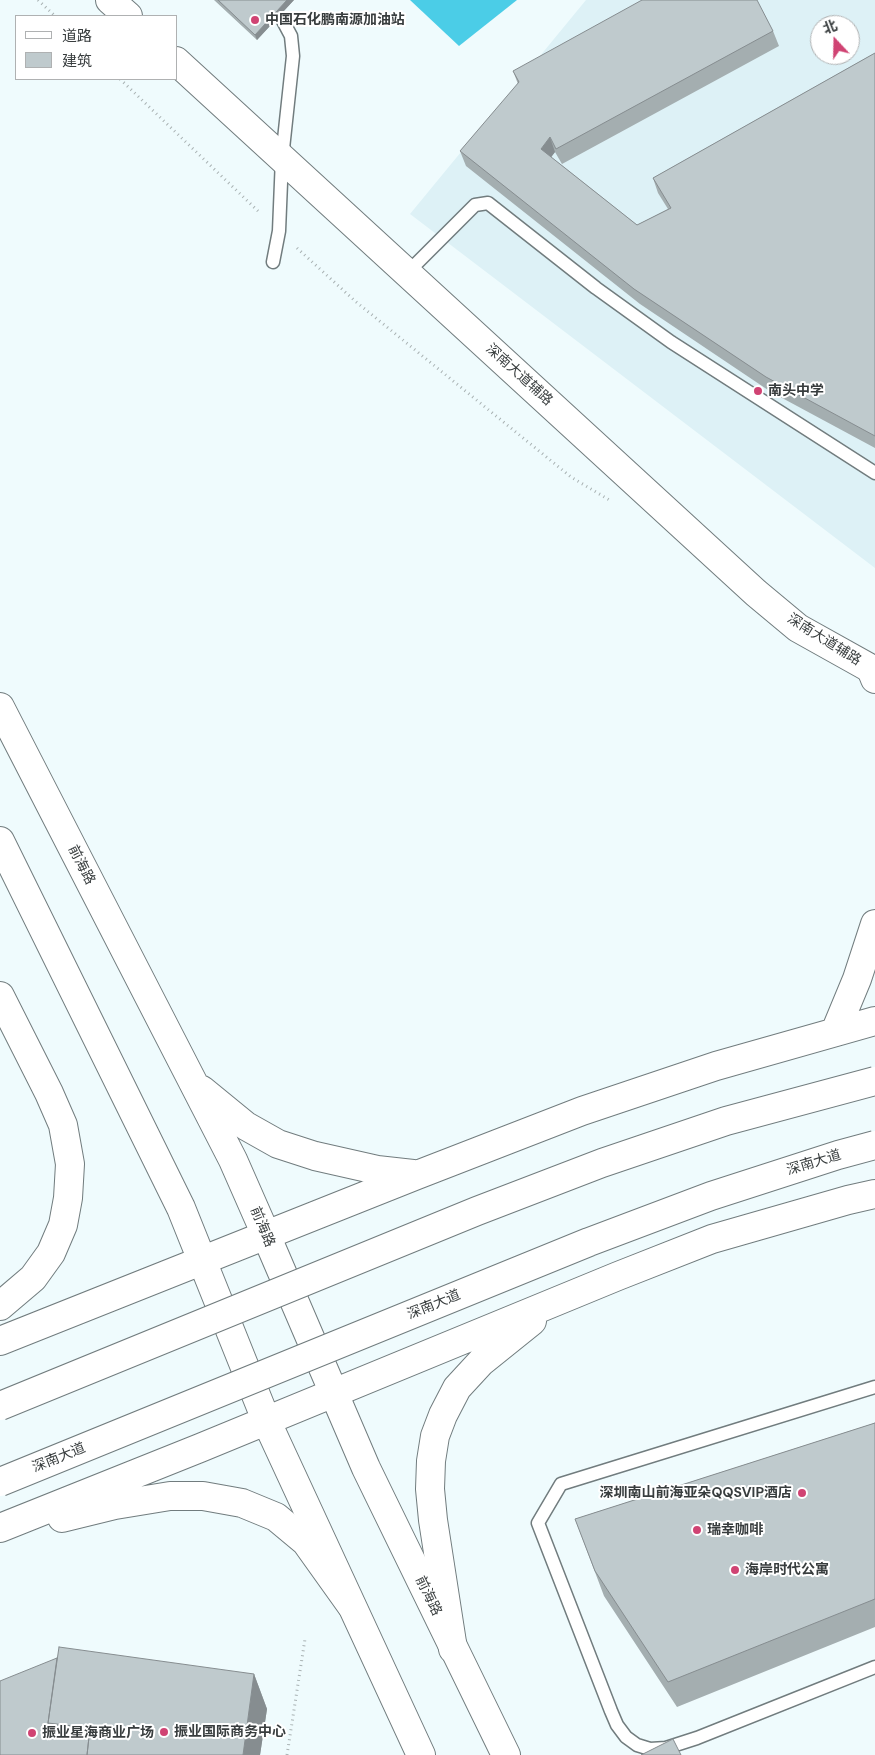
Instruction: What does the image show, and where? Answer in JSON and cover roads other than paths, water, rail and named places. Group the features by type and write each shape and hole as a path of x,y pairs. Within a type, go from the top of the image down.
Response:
{"main road":[{"path":"110,0 127,15"},
{"name":"深南大道辅路","path":"178,63 763,599 798,628 874,670"},
{"name":"前海路","path":"0,708 233,1160 366,1468 506,1755"},
{"path":"0,841 181,1208 266,1420 421,1755"},
{"path":"835,1032 857,980 875,924"},
{"path":"0,996 63,1125 70,1164 68,1198 63,1225 51,1253 33,1278 0,1306"},
{"path":"0,1341 582,1111 716,1066 875,1021"},
{"path":"0,1406 602,1163 726,1121 875,1081"},
{"path":"194,1083 246,1126 278,1144 315,1156 377,1170 417,1175"},
{"name":"深南大道","path":"0,1482 589,1242 711,1196 875,1145"},
{"path":"0,1528 712,1239 875,1194"},
{"path":"453,1649 430,1489 431,1461 435,1436 443,1416 457,1388 481,1362 529,1322 618,1276"},
{"path":"0,1534 115,1506 170,1496 203,1496 242,1503 276,1517 306,1542 351,1605"}],"lane":[{"path":"273,262 279,230 282,158 293,56 291,36 283,21"},
{"path":"408,274 475,205 488,203 596,288 671,342 875,473"},
{"path":"875,1387 561,1484 538,1523 610,1711 626,1737 637,1745 650,1749 666,1748 689,1741 875,1668"}],"place":[{"name":"中国石化鹏南源加油站","path":"255,20"},
{"name":"南头中学","path":"758,391"},
{"name":"深圳南山前海亚朵QQSVIP酒店","path":"802,1493"},
{"name":"瑞幸咖啡","path":"697,1530"},
{"name":"海岸时代公寓","path":"735,1570"},
{"name":"振业国际商务中心","path":"164,1732"},
{"name":"振业星海商业广场","path":"32,1733"}]}
